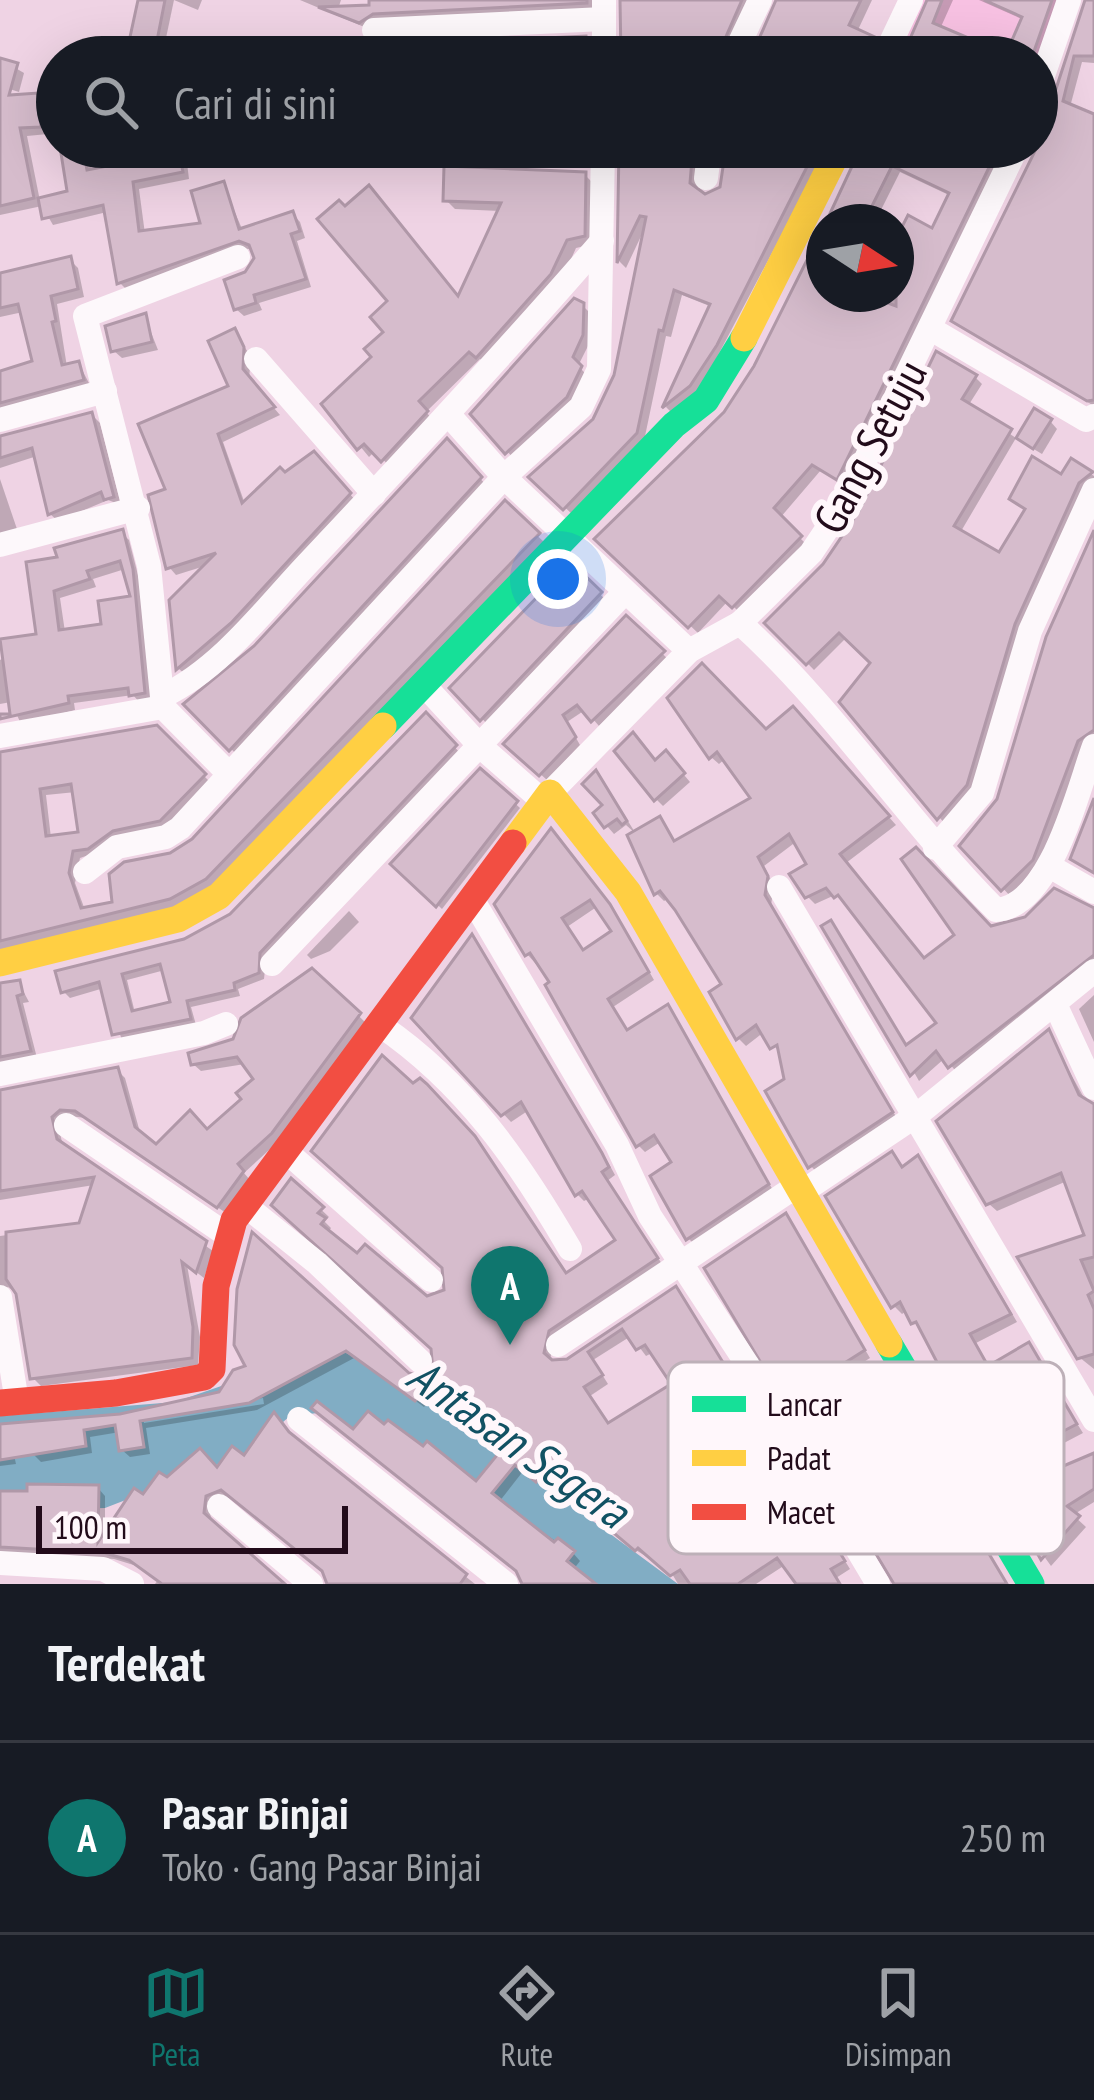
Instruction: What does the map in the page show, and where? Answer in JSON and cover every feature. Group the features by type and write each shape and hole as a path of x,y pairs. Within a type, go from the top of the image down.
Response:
{"street":[{"path":"744,36 760,0"},
{"path":"894,36 911,0"},
{"path":"1057,36 1069,0"},
{"path":"374,30 604,9"},
{"path":"85,872 117,847 172,834 504,477 570,419 595,382 603,168"},
{"path":"706,178 707,168"},
{"path":"0,963 178,920 211,904 714,390 829,168"},
{"name":"Gang Setuju","path":"547,798 688,651 740,623 811,554 844,502 1007,168"},
{"path":"0,736 163,702 182,687 235,640 374,494 602,241"},
{"path":"227,772 163,702 138,508 85,321 88,312 238,257"},
{"path":"931,329 1086,420 1094,416"},
{"path":"256,359 374,494"},
{"path":"0,420 104,391"},
{"path":"448,415 504,477 688,651"},
{"path":"935,848 982,794 1030,631 1094,490"},
{"path":"0,545 138,508"},
{"path":"272,964 624,593"},
{"path":"740,623 829,711 935,848 1000,912 1051,867 1094,746"},
{"path":"424,685 480,746 547,798 628,892 899,1362"},
{"path":"0,1297 8,1403 116,1393 204,1377 214,1363 212,1320 227,1235 547,798"},
{"path":"1051,867 1094,892"},
{"path":"779,887 1060,1362"},
{"path":"474,902 678,1261 747,1362"},
{"path":"558,1346 678,1261 917,1115 1094,971"},
{"path":"1055,1004 1094,1088"},
{"path":"0,1074 226,1024"},
{"path":"380,1025 433,1062 471,1103 537,1193 570,1250"},
{"path":"66,1125 227,1235"},
{"path":"288,1153 431,1280"},
{"path":"246,1206 317,1263 420,1361"},
{"path":"1064,1368 1094,1420"},
{"path":"299,1418 506,1584"},
{"path":"219,1506 311,1584"},
{"path":"860,1554 878,1584"},
{"path":"1013,1554 1031,1584"},
{"path":"0,1563 104,1569 132,1584"}],"shaded area":[{"path":"916,0 1066,0 1048,36 900,36"}],"water":[{"path":"334,1347 406,1383 678,1584 573,1584 318,1413 290,1416 247,1453 105,1508 0,1511 0,1416 175,1402"}],"building":[{"path":"138,0 165,0 158,36 130,36"},
{"path":"369,0 587,3 373,14 359,23 318,7 369,5"},
{"path":"620,0 742,0 726,36 621,36"},
{"path":"776,0 861,0 849,25 873,36 760,36"},
{"path":"927,0 942,0 933,23 964,36 911,36"},
{"path":"984,0 1052,0 1039,36 1014,36 1022,17"},
{"path":"1085,0 1094,0 1094,56 1074,56 1063,101 1094,114 1094,400 1087,401 951,321 1027,168 1058,168 1058,83"},
{"path":"0,58 18,63 9,95 36,93 36,127 20,128 34,198 0,206"},
{"path":"63,168 182,168 183,172 133,182 139,231 200,223 191,191 224,181 239,229 293,211 300,231 291,234 306,279 254,295 256,303 234,310 224,280 245,272 254,258 249,245 239,241 117,284 103,205 42,219 38,198 67,191"},
{"path":"444,168 586,172 585,236 567,240 551,274 476,358 469,352 419,401 428,411 381,462 364,444 357,450 321,404 371,357 364,349 383,332 370,317 387,301 317,219 339,200 345,206 369,185 458,296 501,203 443,201"},
{"path":"619,168 691,168 690,183 705,194 720,187 723,168 806,168 717,345 690,386 662,408 710,304 674,290 663,331 659,330 637,433 563,510 528,477 593,419 614,375 646,217 640,216 617,263"},
{"path":"851,168 891,168 873,204 834,204"},
{"path":"896,168 989,168 837,480 812,465 774,508 802,536 732,608 719,596 688,628 594,539 724,412 754,366 806,262 806,312 914,312 914,218 932,228 949,193"},
{"path":"71,256 78,289 51,296 56,321 52,322 62,365 79,361 84,380 0,403 0,371 32,361 18,304 0,308 0,273"},
{"path":"574,298 584,303 583,335 573,357 582,366 567,397 505,454 470,414"},
{"path":"146,313 152,342 111,352 105,326"},
{"path":"235,328 244,347 243,369 275,407 218,434 242,503 280,467 285,472 314,451 351,493 231,623 176,670 169,600 216,553 166,569 148,495 165,489 138,424 228,386 208,341"},
{"path":"936,351 977,375 962,399 1012,429 954,526 999,552 1025,509 1009,499 1032,456 1061,474 1071,458 1093,472 1079,483 1015,624 967,785 937,820 839,702 870,663 839,633 806,665 764,623 823,564 859,511"},
{"path":"1034,408 1052,419 1033,449 1016,438"},
{"path":"92,412 114,497 104,500 101,492 48,515 32,448 0,458 0,436"},
{"path":"447,438 482,477 229,751 183,704 254,646"},
{"path":"505,500 540,533 206,879 170,899 0,941 0,752 157,725 206,774 160,821 113,831 88,849 73,851 69,873 81,908 112,902 109,874 124,862 170,853 192,839","holes":["71,784 78,832 46,836 40,789"]},
{"path":"123,529 133,569 145,693 129,696 128,688 68,696 69,703 0,719 0,714 10,714 0,639 36,634 26,562 57,557 54,548","holes":["120,561 130,596 98,601 101,624 59,630 54,591 90,579 87,571"]},
{"path":"1094,530 1094,730 1078,741 1033,860 1001,891 959,846 997,799 1046,637"},
{"path":"571,562 602,592 480,721 449,688"},
{"path":"626,615 665,651 591,722 577,705 563,715 576,737 539,776 503,744"},
{"path":"702,663 766,729 793,706 890,816 840,854 924,958 954,935 901,859 916,847 991,926 1025,917 1054,888 1094,908 1094,955 948,1068 936,1051 910,1076 821,926 831,920 906,1045 936,1023 838,895 834,898 826,888 805,898 789,874 806,864 789,834 758,857 768,876 765,895 893,1112 808,1168 765,1091 784,1079 777,1045 770,1049 756,1025 736,1040 709,992 721,984 675,910 660,891 654,895 627,835 660,816 674,841 750,798 717,752 709,759 667,698"},
{"path":"426,712 457,745 260,953 259,973 234,983 235,990 187,1001 191,1019 112,1035 99,982 61,993 55,971 184,939 230,914","holes":["160,964 170,1002 132,1011 122,974"]},
{"path":"633,732 655,760 666,750 685,773 654,801 614,751"},
{"path":"480,768 518,801 436,907 390,864"},
{"path":"596,770 627,821 622,825 617,819 604,828 593,813 602,805 582,784"},
{"path":"1094,798 1094,873 1070,859"},
{"path":"551,828 610,904 649,972 608,999 627,1030 668,1004 769,1184 686,1240 650,1176 671,1162 654,1135 636,1147 545,985 549,982 530,953 525,956 494,904","holes":["590,900 611,931 583,950 562,918"]},
{"path":"472,934 602,1153 609,1167 602,1172 658,1258 549,1331 544,1353 552,1360 567,1359 676,1286 723,1362 668,1362 668,1380 645,1345 636,1350 622,1329 588,1352 603,1375 584,1387 608,1423 668,1386 668,1554 841,1554 845,1561 831,1569 840,1584 796,1584 777,1558 738,1584 690,1584 680,1570 670,1576 638,1548 635,1551 543,1473 536,1482 515,1465 492,1493 554,1542 558,1538 575,1551 567,1561 596,1584 522,1584 516,1571 311,1408 317,1401 353,1429 368,1411 423,1446 427,1441 476,1481 498,1454 425,1390 415,1401 346,1351 249,1403 140,1421 144,1447 119,1451 115,1425 84,1430 86,1446 0,1460 0,1424 120,1414 219,1392 233,1370 245,1366 234,1345 237,1289 252,1232 409,1373 424,1377 433,1371 431,1349 271,1205 291,1178 324,1207 318,1213 326,1218 321,1224 357,1253 365,1244 427,1296 444,1290 442,1268 311,1151 382,1055 413,1083 420,1078 427,1084 475,1136 566,1273 615,1240 582,1191 575,1196 521,1102 501,1116 411,1018"},
{"path":"312,968 361,1013 272,1133 238,1164 244,1171 217,1208 75,1111 60,1110 52,1117 57,1139 207,1241 196,1273 182,1262 193,1327 192,1358 30,1379 16,1294 6,1279 6,1232 79,1223 94,1177 0,1191 0,1090 118,1067 135,1127 156,1144 190,1110 207,1129 241,1099 236,1093 253,1079 237,1057 191,1065 188,1053 233,1039 241,1018"},
{"path":"20,980 23,994 17,996 31,1051 0,1057 0,983"},
{"path":"1049,1029 1079,1095 1094,1104 1094,1257 1081,1260 1094,1291 1088,1295 1094,1309 1094,1354 1077,1359 1017,1257 1084,1235 1061,1173 986,1205 936,1121"},
{"path":"892,1151 902,1167 918,1155 1011,1314 970,1334 986,1362 937,1362 900,1302 891,1308 825,1196"},
{"path":"786,1213 865,1350 846,1362 761,1362 704,1268"},
{"path":"1029,1342 1041,1362 995,1362"},
{"path":"1064,1402 1077,1424 1064,1431"},
{"path":"274,1412 289,1432 467,1574 460,1584 327,1584 322,1571 221,1490 206,1496 204,1513 285,1584 162,1584 129,1560 105,1553 0,1547 0,1491 27,1491 27,1484 99,1485 98,1542 134,1488 143,1494 159,1472 167,1477 200,1448 217,1467 232,1446 244,1455"},
{"path":"1094,1453 1094,1489 1067,1506 1080,1516 1064,1534 1064,1466"},
{"path":"876,1554 989,1554 1007,1584 894,1584"}],"traffic: fast":[{"path":"383,726 674,425 706,400 744,338"},
{"path":"889,1344 900,1362"},
{"path":"1013,1554 1031,1584"}],"traffic: slow":[{"path":"744,338 829,168"},
{"path":"0,963 178,919 219,896 383,726"},
{"path":"513,843 550,793 628,892 889,1344"}],"traffic: jam":[{"path":"0,1403 116,1393 204,1377 212,1369 216,1286 234,1220 513,843"}],"place":[{"name":"Pasar Binjai","path":"510,1345"}],"water label":[{"name":"Antasan Segera","path":"519,1442"}]}
